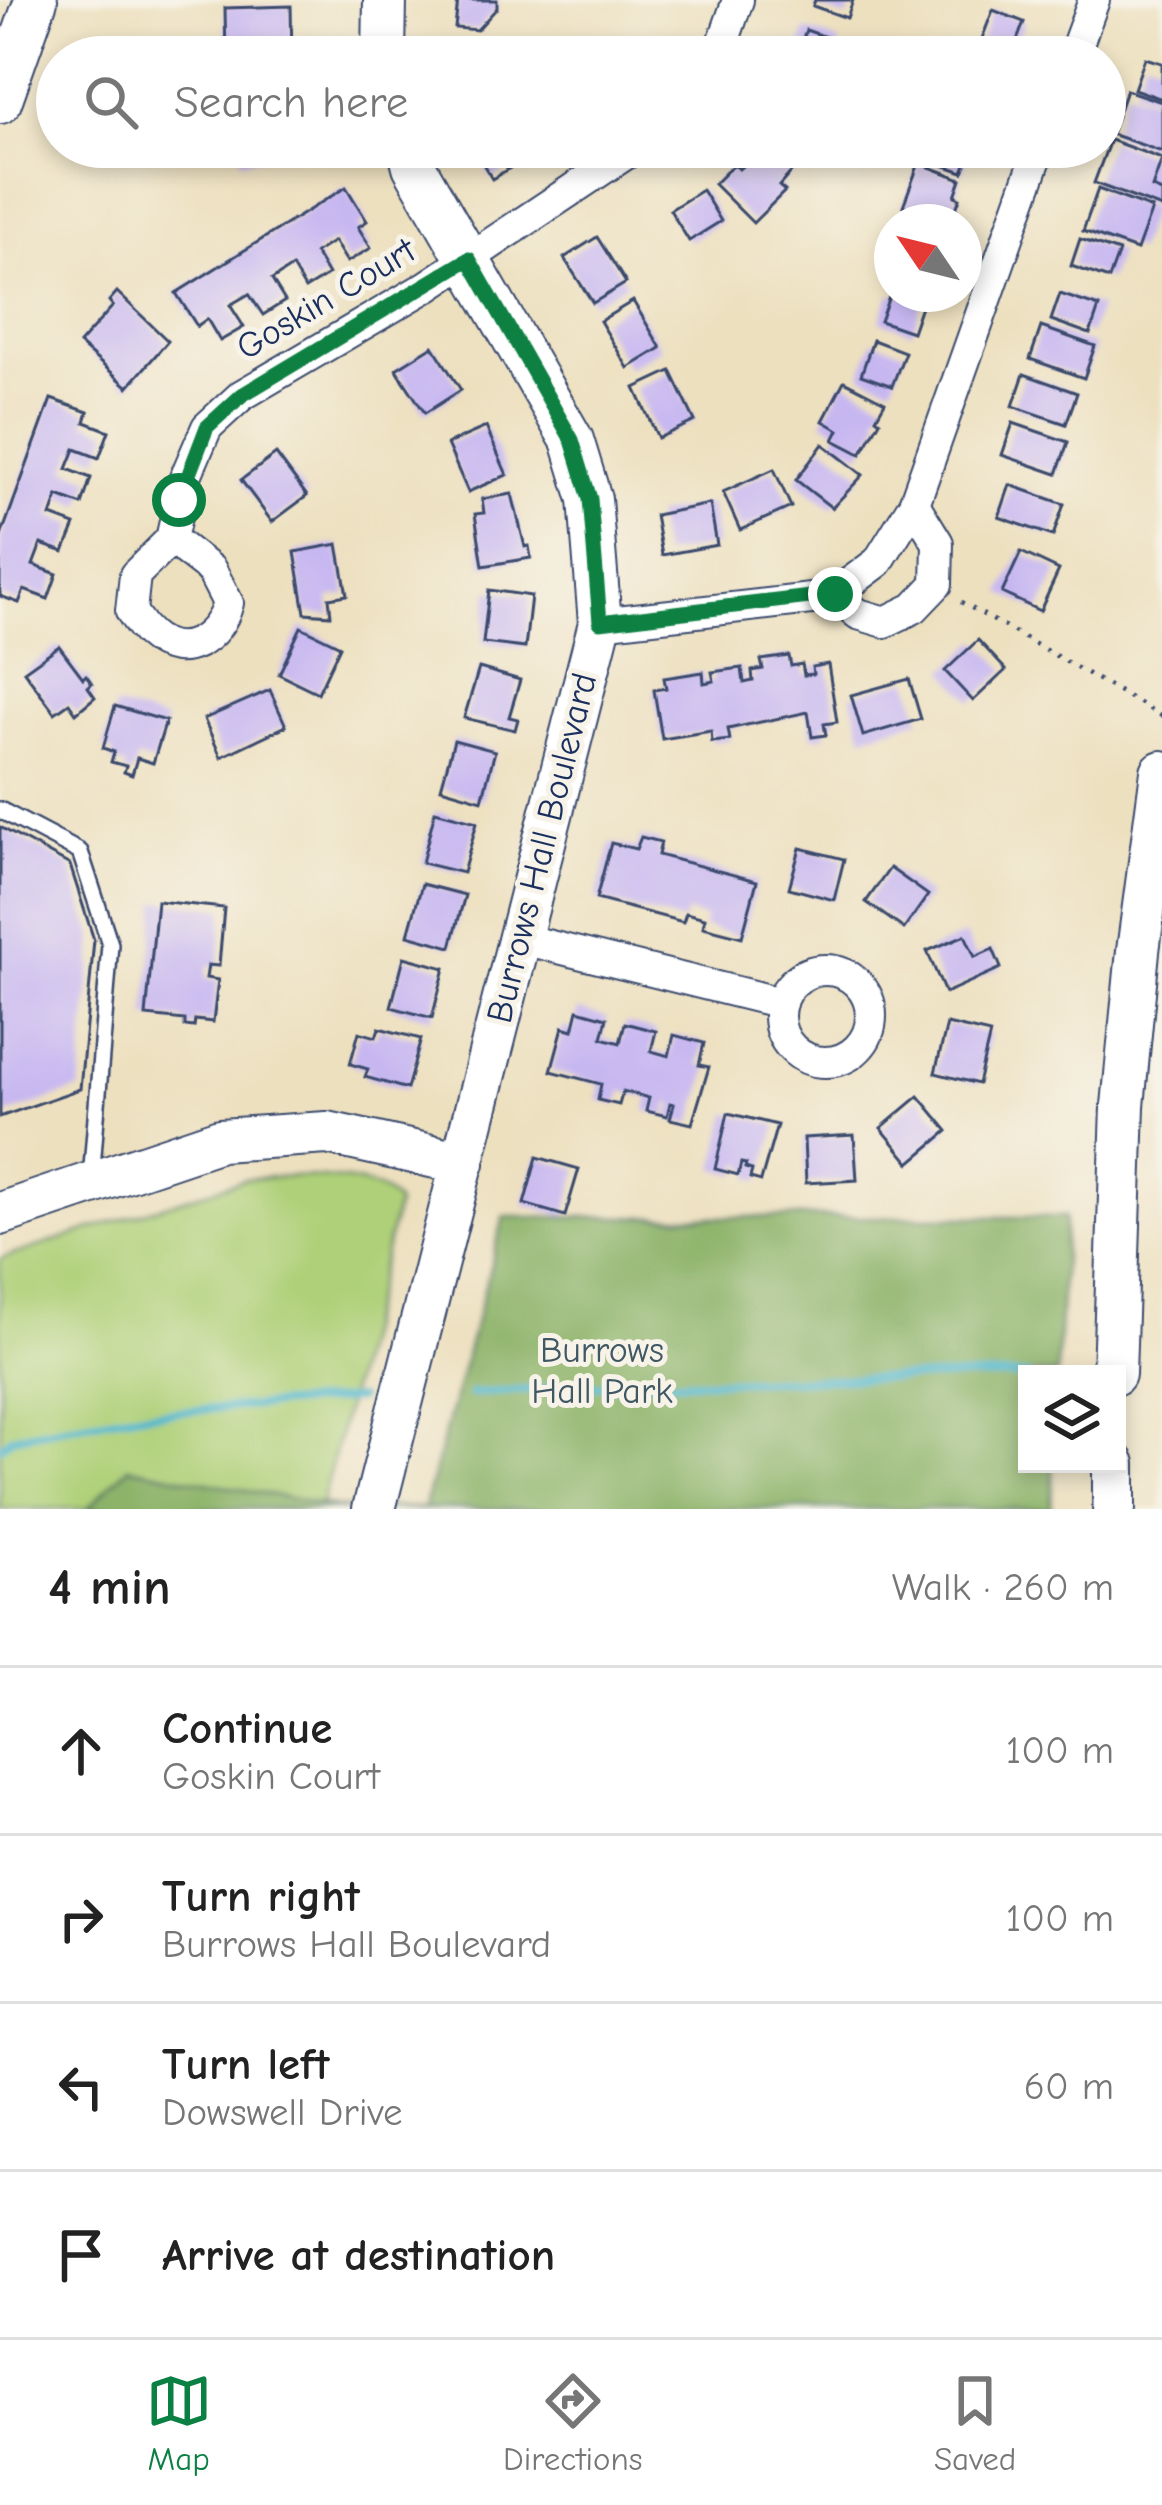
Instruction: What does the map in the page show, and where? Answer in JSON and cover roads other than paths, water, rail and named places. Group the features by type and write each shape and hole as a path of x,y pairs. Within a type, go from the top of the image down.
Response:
{"street":[{"path":"0,102 36,0"},
{"path":"384,36 385,0"},
{"path":"725,36 738,0"},
{"path":"1081,36 1094,0"},
{"name":"Burrows Hall Boulevard","path":"374,1509 600,622 590,499 572,440 415,168"},
{"name":"Goskin Court","path":"171,539 184,478 207,427 242,395 469,259 605,168"},
{"path":"600,622 835,594 878,562 914,504 1033,168"},
{"path":"835,594 858,614 886,622 914,608 937,584 938,543 914,504"},
{"path":"1114,1365 1123,1106 1162,772"},
{"path":"518,938 781,1003"},
{"path":"0,1214 220,1140 327,1132 463,1163"},
{"path":"1114,1473 1114,1509"}],"lane":[{"path":"0,810 80,852 110,944 91,1184"}],"waterway":[{"path":"471,1394 645,1382 1018,1376"},
{"path":"0,1447 12,1437 126,1415 358,1399"}],"park label":[{"name":"Burrows Hall Park","path":"602,1370"}]}
